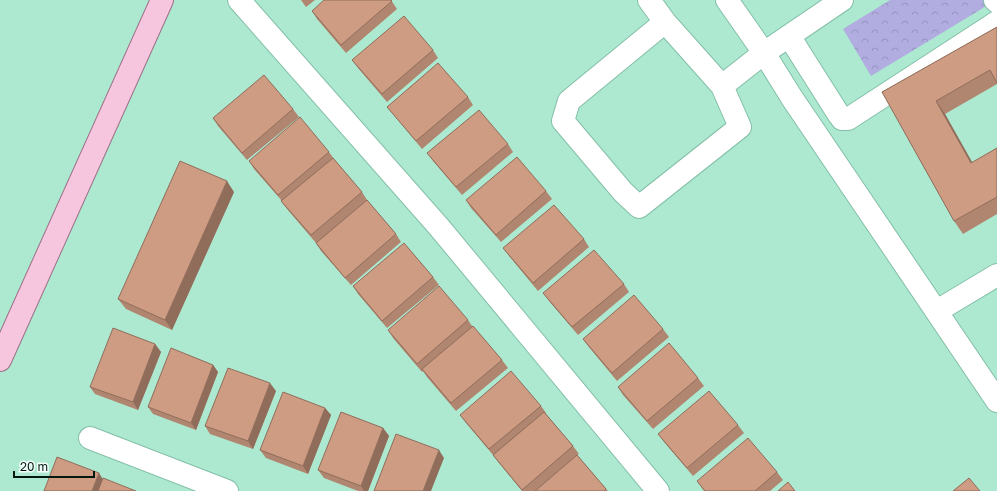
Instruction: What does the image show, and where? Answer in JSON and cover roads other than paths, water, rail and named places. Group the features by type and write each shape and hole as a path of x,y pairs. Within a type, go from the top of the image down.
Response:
{"main road":[{"path":"0,360 162,0"}],"street":[{"path":"239,0 439,227 658,491"},
{"path":"649,0 665,22 722,86 740,127 639,207 623,192 563,121 569,101 665,22"},
{"path":"727,0 997,401"},
{"path":"722,86 764,53 842,0"},
{"path":"789,36 842,119 848,119 997,22"},
{"path":"937,311 997,275"},
{"path":"90,438 227,491"}]}
